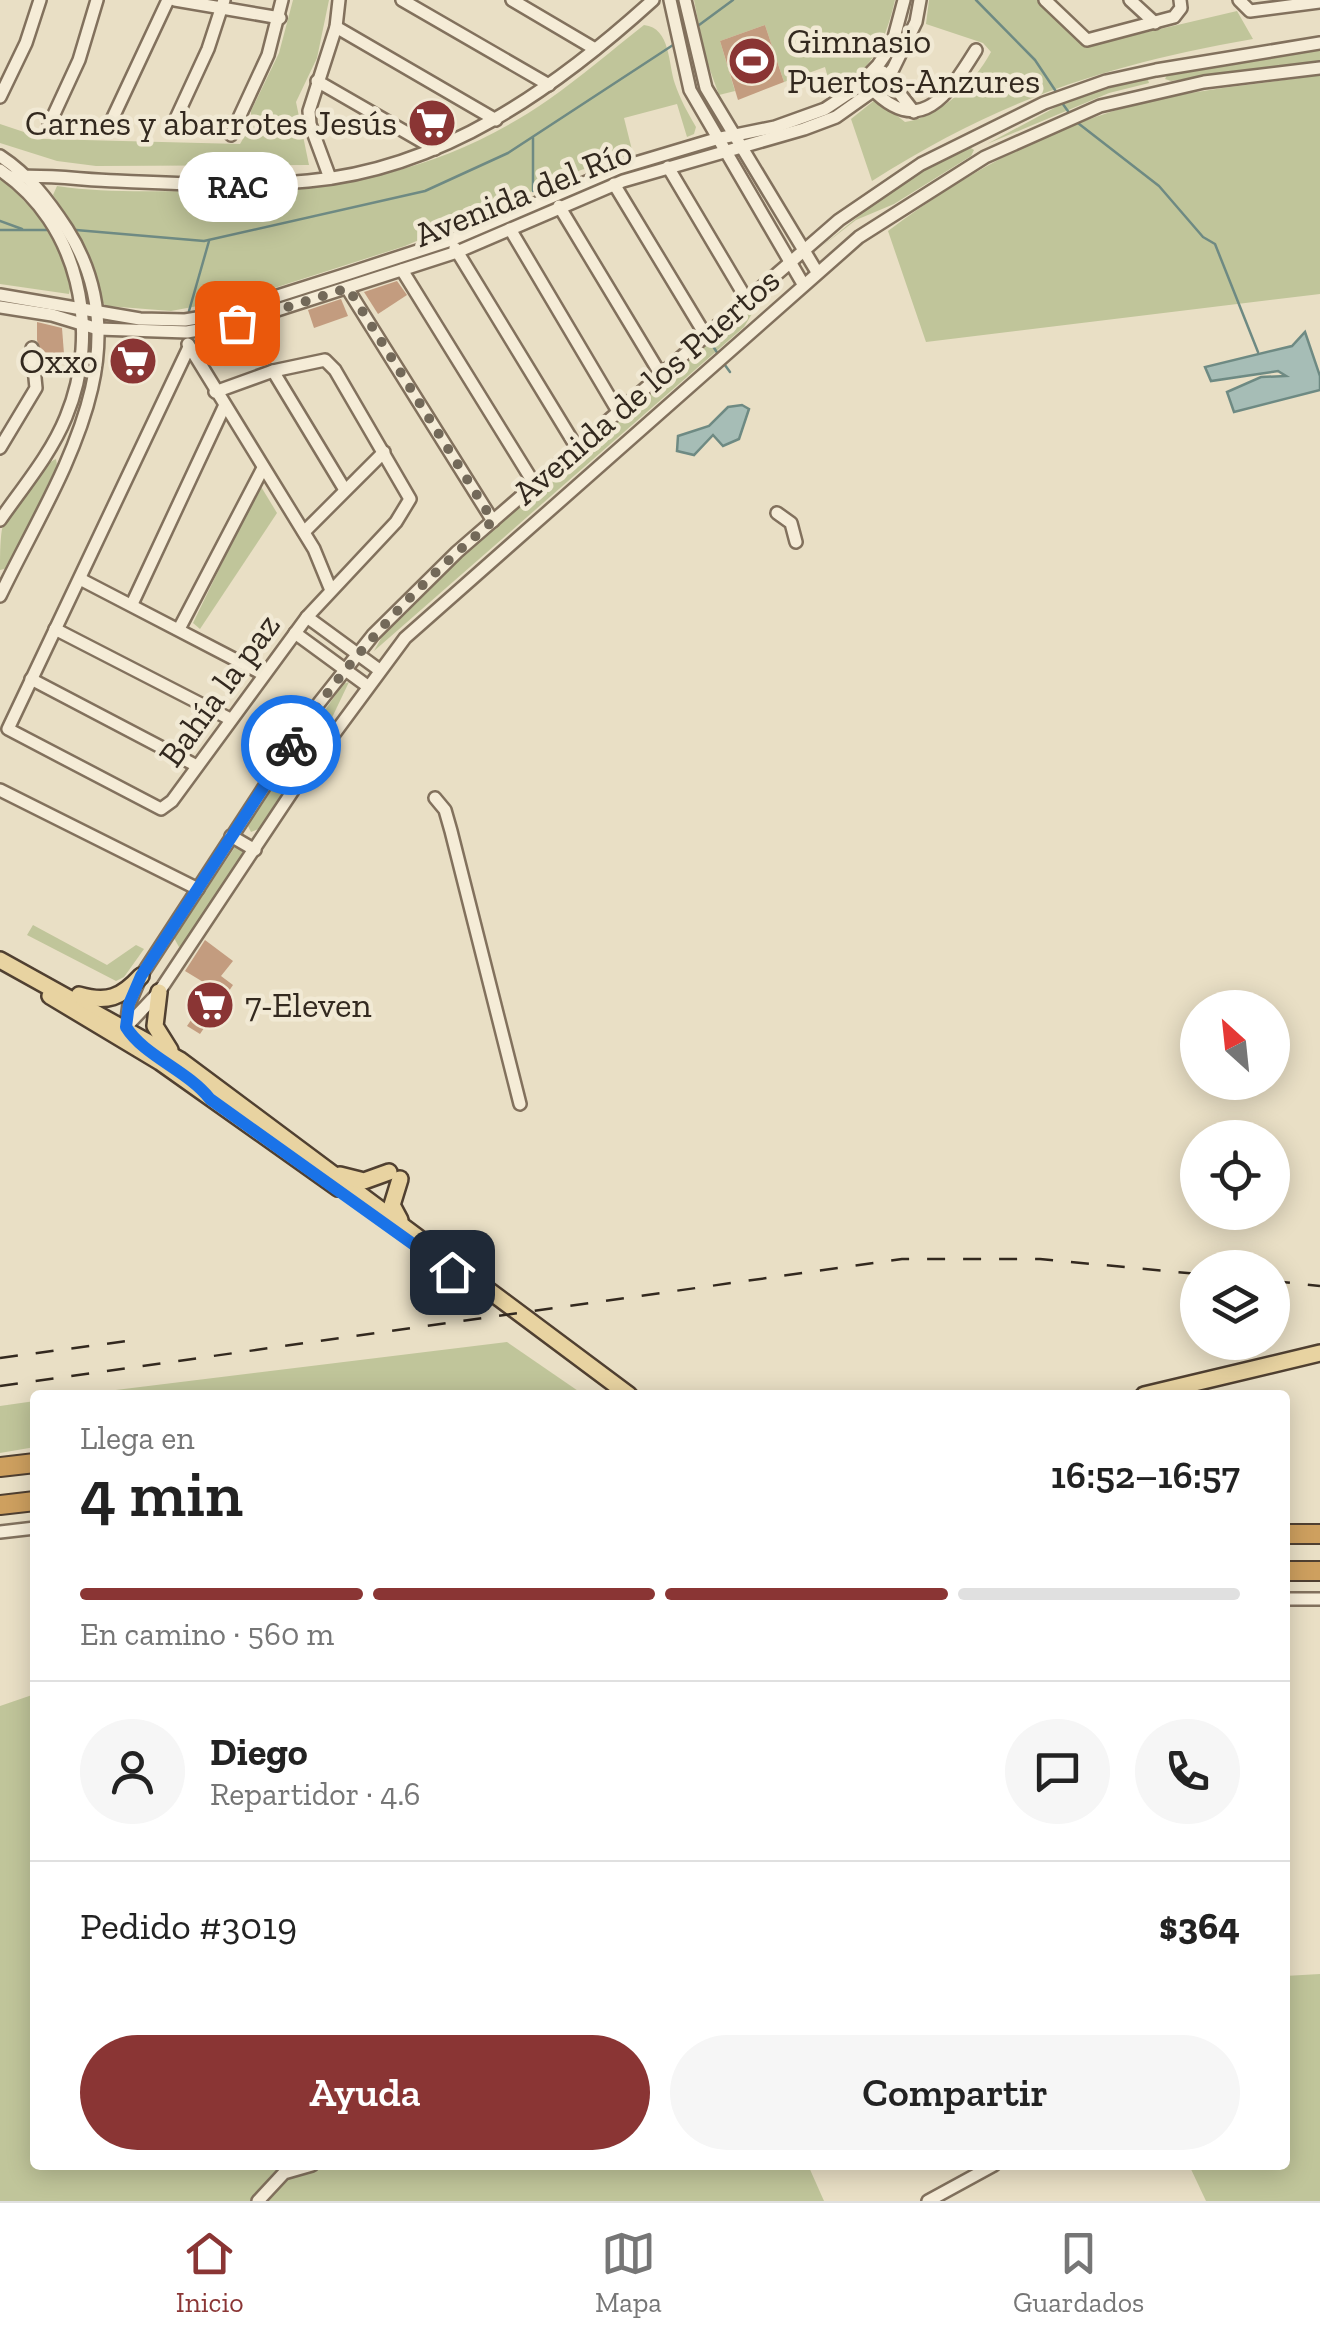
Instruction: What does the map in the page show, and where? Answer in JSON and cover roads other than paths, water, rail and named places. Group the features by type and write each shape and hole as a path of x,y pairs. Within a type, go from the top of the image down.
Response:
{"highway":[{"path":"0,1467 30,1464"},
{"path":"0,1505 30,1502"},
{"path":"1290,1534 1320,1534"},
{"path":"1290,1570 1320,1570"}],"main road":[{"path":"2,954 96,999"},
{"path":"2,954 37,982 160,1062 613,1390"},
{"path":"0,970 96,999 116,998 141,976"},
{"path":"37,982 114,1026 126,1027 180,1060 621,1390"},
{"path":"159,992 155,1026 180,1060"},
{"path":"126,1027 137,1040 192,1079 210,1099"},
{"path":"332,1172 364,1181 394,1176 394,1214 410,1230"},
{"path":"1165,1390 1320,1353"}],"street":[{"path":"0,97 26,44 40,0"},
{"path":"50,125 79,60 97,0"},
{"path":"109,126 172,0 223,5 280,18"},
{"path":"231,135 268,55 282,0"},
{"path":"330,178 310,124 318,81 336,27 339,0"},
{"path":"402,0 549,85"},
{"path":"512,0 595,48"},
{"path":"628,0 648,4"},
{"path":"670,0 690,90 803,284"},
{"path":"685,0 706,88 817,272"},
{"name":"Avenida del Río","path":"870,85 892,45 904,0"},
{"name":"Avenida del Río","path":"0,307 52,315 98,330 237,323 402,270 619,177 719,144 804,130 887,77 906,48 920,0"},
{"path":"1045,0 1087,40 1156,24 1179,13 1180,0"},
{"path":"1130,0 1156,24"},
{"path":"1240,0 1250,11 1320,2"},
{"path":"5,173 138,182 307,182 330,178 435,149 496,120 549,85 648,4"},
{"path":"172,127 223,5"},
{"path":"336,27 496,120"},
{"name":"Avenida de los Puertos","path":"126,1027 129,1004 141,976 231,836 357,654 415,591 803,250 879,190 974,134 1059,98 1156,70 1320,43"},
{"path":"681,52 695,48"},
{"path":"870,85 896,110 914,112 928,107 957,80 976,50"},
{"path":"878,66 914,112"},
{"name":"Avenida de los Puertos","path":"126,1027 159,992 366,685 422,622 875,224 985,156 1072,117 1158,90 1320,68"},
{"path":"1156,70 1158,90"},
{"path":"318,81 435,149"},
{"path":"974,134 985,156"},
{"name":"Avenida del Río","path":"0,294 186,326 510,229 619,177 668,167 719,144"},
{"path":"0,156 27,176 80,252 98,330 92,398 68,458 4,576 0,595"},
{"path":"668,167 748,300"},
{"path":"0,520 49,449 74,395 82,326 76,276 66,247 49,220 5,173"},
{"path":"619,177 706,336"},
{"path":"560,206 661,376"},
{"path":"510,229 619,412"},
{"path":"454,246 577,448"},
{"path":"402,270 535,485"},
{"path":"348,288 493,521"},
{"path":"186,326 189,346 304,532 330,588"},
{"name":"Bahía la paz","path":"189,346 8,729 164,809 306,616 408,506 407,491 335,370 325,360 273,371 215,392"},
{"path":"4,443 36,388 32,348"},
{"path":"273,371 345,490"},
{"path":"132,604 224,407"},
{"path":"0,419 4,443"},
{"path":"49,449 68,458"},
{"path":"304,532 384,452"},
{"path":"179,629 263,468"},
{"path":"777,513 792,522 796,542"},
{"path":"80,579 263,674"},
{"path":"306,616 378,670"},
{"path":"55,629 230,719"},
{"path":"295,633 366,685"},
{"path":"32,679 197,766"},
{"path":"0,790 198,889"},
{"path":"435,798 445,810 451,831 520,1104"},
{"path":"231,836 255,850"},
{"path":"0,1532 30,1529"},
{"path":"1290,1599 1320,1599"},
{"path":"258,2201 284,2173 294,2170"},
{"path":"928,2201 985,2170"}],"water":[{"path":"1305,332 1320,376 1320,390 1234,412 1227,392 1261,377 1286,376 1278,371 1211,381 1205,367 1292,346"},
{"path":"742,405 749,409 739,439 723,446 713,435 694,455 677,451 678,436 709,426 728,407"}],"waterway":[{"path":"695,28 733,0"},
{"path":"976,0 1035,60 1057,93"},
{"path":"76,230 204,241 425,191 508,153 673,45"},
{"path":"1060,100 1070,114"},
{"path":"1074,120 1159,186 1203,237 1215,244 1258,352"},
{"path":"533,138 533,191"},
{"path":"0,221 22,229"},
{"path":"0,230 48,230"},
{"path":"189,311 209,241"},
{"path":"709,340 718,354"},
{"path":"722,361 730,372"}],"railway":[{"path":"0,1386 902,1259 1040,1259 1180,1272"},
{"path":"1290,1283 1320,1286"},
{"path":"0,1358 127,1341"}],"place":[{"name":"Gimnasio Puertos-Anzures","path":"752,61"},
{"name":"Carnes y abarrotes Jesús","path":"432,123"},
{"name":"RAC","path":"237,323"},
{"name":"Oxxo","path":"133,361"},
{"name":"7-Eleven","path":"210,1005"}]}
